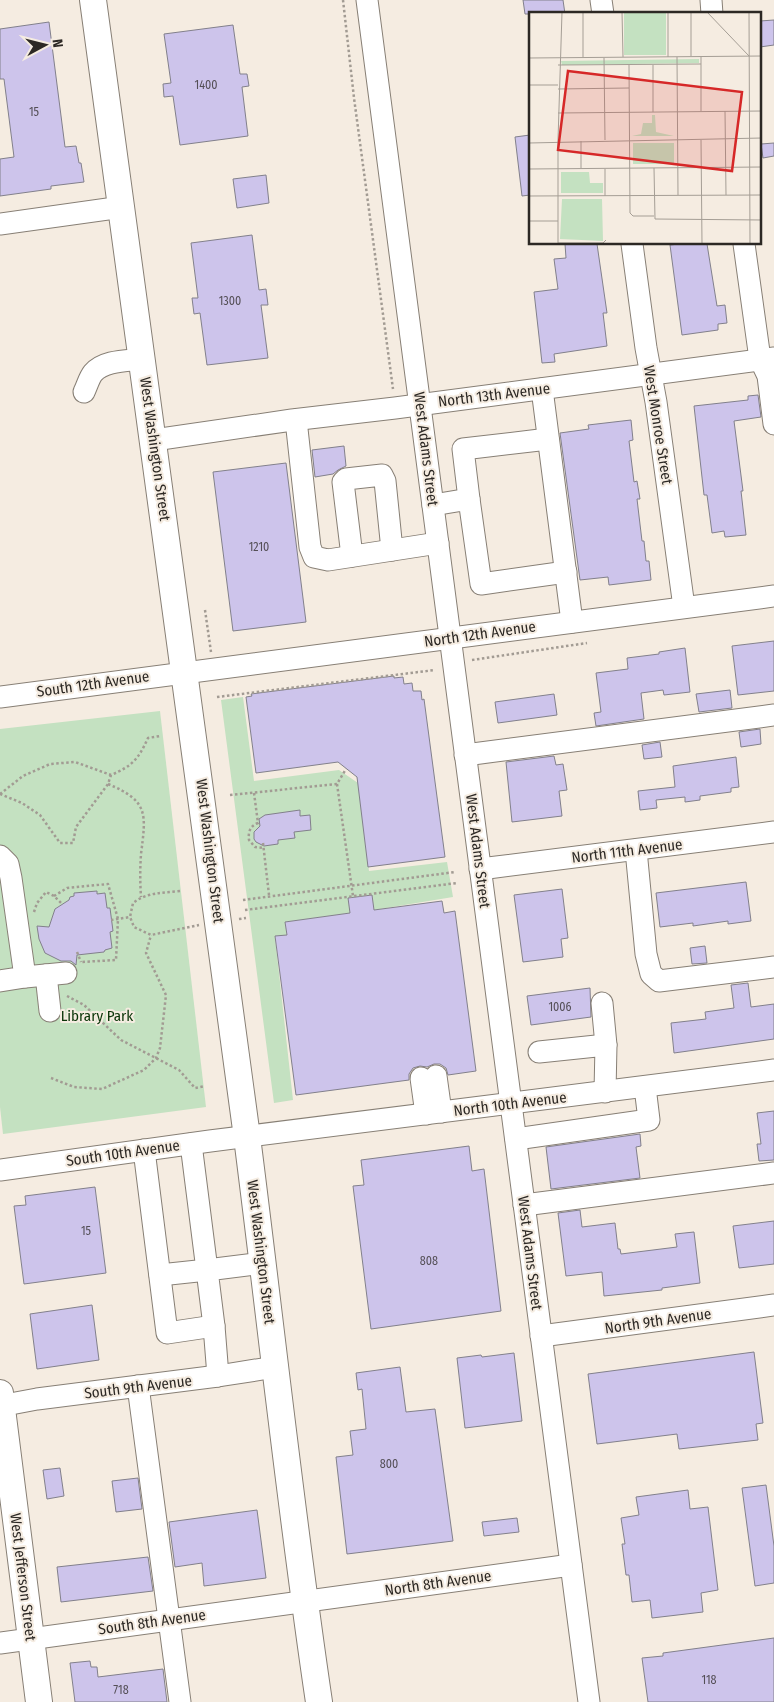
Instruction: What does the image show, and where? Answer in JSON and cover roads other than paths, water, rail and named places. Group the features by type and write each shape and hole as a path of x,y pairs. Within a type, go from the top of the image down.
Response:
{"main road":[{"name":"West Washington Street","path":"93,0 187,672 304,1600 319,1702"},
{"name":"West Jefferson Street","path":"1,1402 39,1702"}],"street":[{"name":"West Adams Street","path":"367,0 589,1702"},
{"path":"0,224 122,208"},
{"name":"West Monroe Street","path":"632,245 684,607"},
{"path":"744,245 767,358 774,424"},
{"path":"84,392 92,374 102,366 143,358"},
{"name":"North 13th Avenue","path":"154,440 767,358"},
{"path":"542,388 572,622"},
{"path":"296,420 310,547 314,557 328,560 438,543"},
{"path":"548,439 463,449 469,499 481,584 566,572"},
{"path":"352,556 343,482 346,479 382,475 385,481 392,550"},
{"path":"433,505 469,499"},
{"name":"North 12th Avenue","path":"187,672 774,596"},
{"name":"South 12th Avenue","path":"0,697 187,672"},
{"path":"466,755 774,715"},
{"name":"North 11th Avenue","path":"480,869 774,832"},
{"path":"636,850 646,954 651,974 659,981 774,967"},
{"path":"0,856 8,864 11,878 59,971 56,1002"},
{"path":"0,981 59,971"},
{"path":"602,1003 606,1044 605,1092"},
{"path":"539,1052 606,1044"},
{"name":"North 10th Avenue","path":"247,1136 774,1070"},
{"path":"428,1077 433,1113"},
{"path":"516,1139 649,1120 645,1087"},
{"name":"South 10th Avenue","path":"0,1170 247,1136"},
{"path":"191,1144 214,1326 218,1376"},
{"path":"144,1150 166,1333 214,1326"},
{"path":"524,1205 774,1173"},
{"path":"160,1276 263,1263"},
{"name":"North 9th Avenue","path":"541,1336 774,1305"},
{"name":"South 9th Avenue","path":"1,1402 218,1376 275,1367"},
{"path":"138,1386 180,1702"},
{"name":"North 8th Avenue","path":"304,1600 571,1565"},
{"name":"South 8th Avenue","path":"0,1643 304,1600"}],"park label":[{"name":"Library Park","path":"97,1016"}]}
